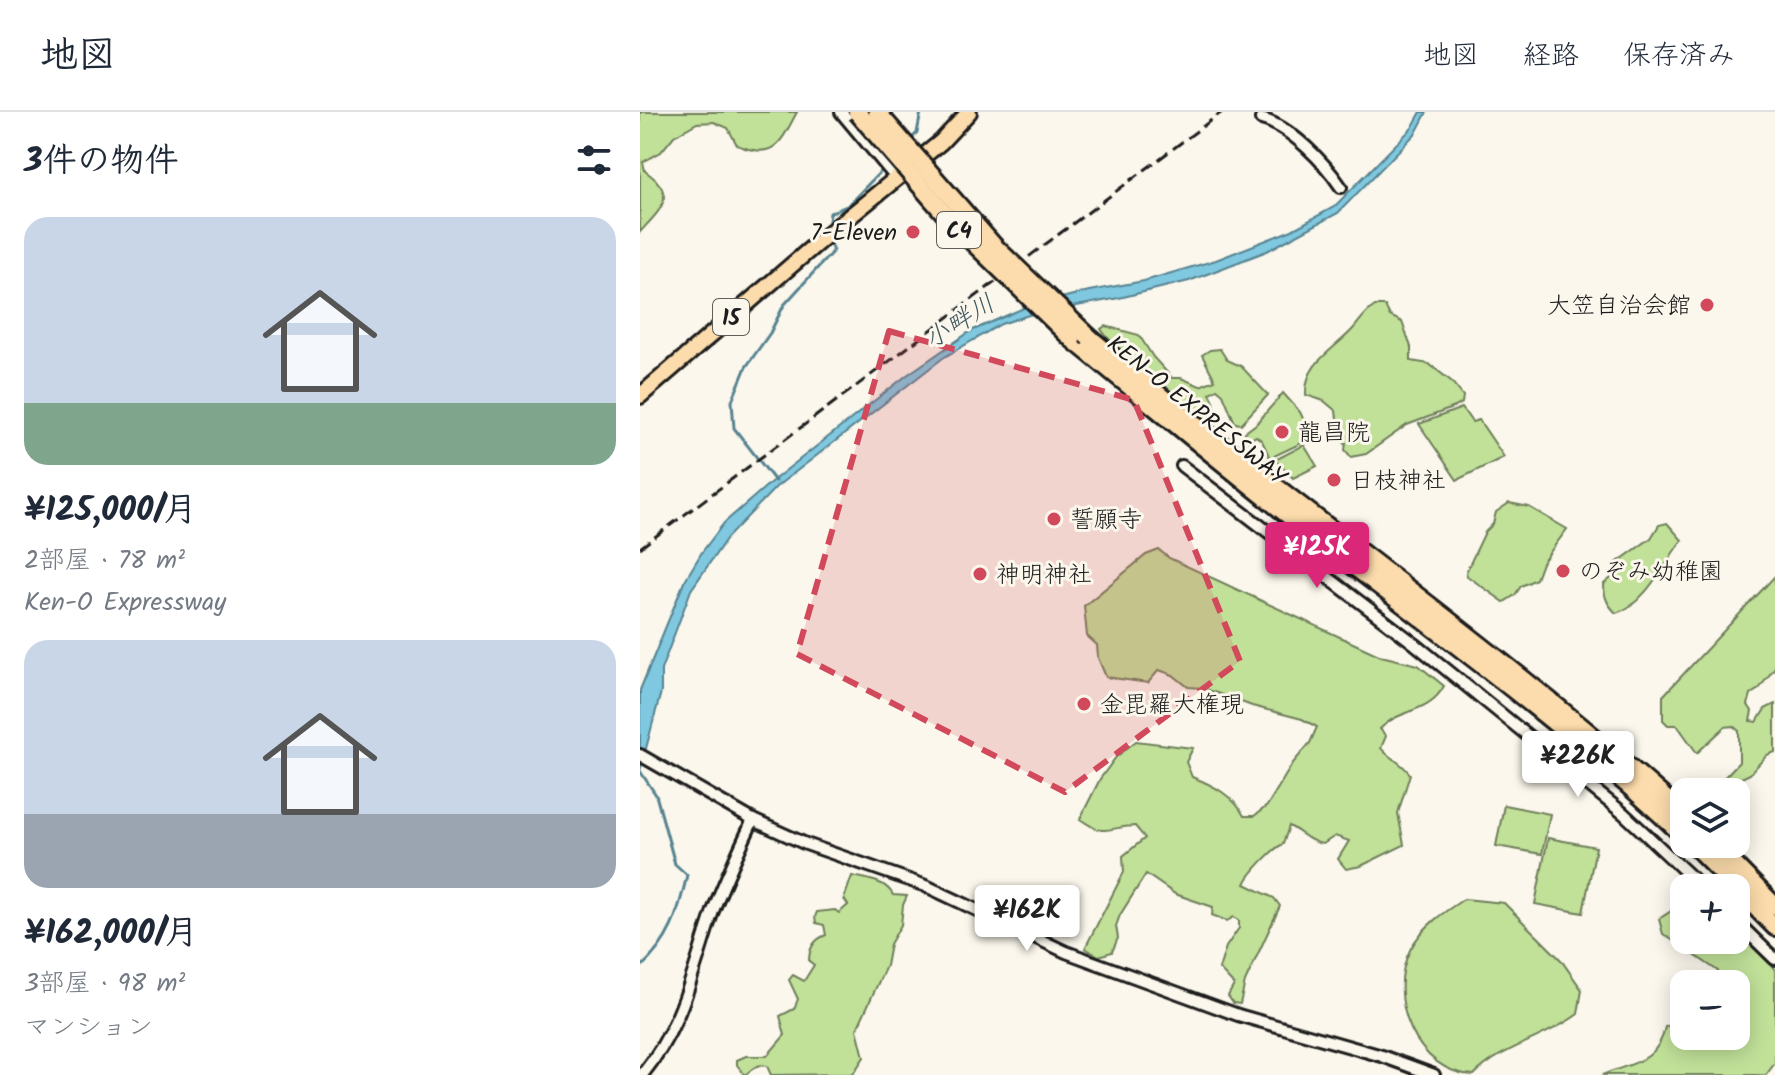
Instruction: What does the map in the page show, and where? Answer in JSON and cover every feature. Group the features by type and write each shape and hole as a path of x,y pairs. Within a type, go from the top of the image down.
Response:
{"highway":[{"name":"KEN-O EXPRESSWAY","path":"857,112 973,244 1072,339 1328,547 1607,766 1670,823"},
{"name":"KEN-O EXPRESSWAY","path":"877,112 994,246 1089,337 1174,408 1542,694 1670,803"},
{"path":"1707,858 1775,927"},
{"path":"1728,858 1775,906"}],"main road":[{"name":"15","path":"640,396 822,239 941,142 969,112"}],"street":[{"path":"841,112 897,179"},
{"path":"1261,119 1270,121 1309,149 1341,187"},
{"path":"1182,466 1415,644 1623,813 1688,874"},
{"path":"645,758 753,820 864,867 926,886 1022,933 1091,962 1238,1015 1382,1056 1434,1075"},
{"path":"642,1075 684,1006 714,911 753,820"},
{"path":"1750,935 1775,959"}],"highlighted area":[{"path":"889,331 1134,400 1240,661 1065,792 797,654"}],"green space":[{"path":"640,112 797,112 781,140 768,150 737,145 728,128 714,122 697,123 674,136 661,152 643,162 645,171 662,187 664,195 660,209 640,232"},
{"path":"1375,306 1385,306 1390,316 1402,322 1411,347 1411,361 1429,364 1451,381 1463,396 1462,403 1407,425 1366,454 1351,457 1345,450 1346,443 1340,440 1336,411 1324,401 1306,395 1307,384 1315,366"},
{"path":"1105,326 1139,335 1172,378 1181,378 1200,386 1215,380 1202,355 1220,349 1227,360 1241,366 1268,395 1241,424 1235,423 1223,394 1217,389 1210,393 1217,423 1208,423 1166,392 1110,341 1101,329"},
{"path":"1283,393 1300,412 1311,435 1310,439 1270,458 1262,441 1256,436 1248,441 1244,433"},
{"path":"1462,408 1472,422 1479,420 1504,457 1457,480 1419,424"},
{"path":"1304,445 1317,466 1293,478 1275,460"},
{"path":"1509,503 1529,507 1567,529 1542,563 1536,579 1521,586 1515,595 1504,602 1467,576 1466,572 1485,532 1493,524 1496,512"},
{"path":"1667,523 1682,540 1645,593 1616,613 1607,600 1604,584 1617,573 1615,564 1651,538 1659,525"},
{"path":"1159,550 1169,558 1381,656 1418,665 1444,686 1430,702 1396,717 1380,729 1386,736 1381,748 1410,774 1398,813 1404,845 1361,866 1346,869 1338,859 1349,841 1335,836 1323,844 1319,843 1289,826 1283,844 1267,856 1247,880 1245,884 1274,898 1280,906 1245,982 1240,1004 1233,1003 1228,996 1234,985 1219,969 1226,947 1239,928 1239,921 1234,917 1227,921 1212,915 1213,907 1175,894 1146,874 1120,915 1116,926 1118,938 1112,952 1099,956 1085,948 1124,872 1123,856 1145,838 1135,826 1102,830 1080,819 1100,779 1116,757 1136,741 1193,748 1186,762 1192,777 1222,792 1244,816 1254,816 1267,806 1293,763 1310,743 1317,727 1302,719 1252,706 1203,688 1188,687 1173,675 1159,670 1148,683 1106,677 1098,658 1097,645 1087,636 1084,606 1146,555"},
{"path":"1775,576 1775,667 1759,689 1751,694 1748,705 1752,711 1750,721 1757,722 1765,709 1775,704 1775,752 1767,755 1750,774 1742,778 1724,778 1739,762 1739,731 1733,726 1725,727 1697,753 1677,725 1668,725 1663,720 1663,696"},
{"path":"1504,805 1550,814 1542,854 1496,846"},
{"path":"1548,838 1596,847 1583,913 1535,904"},
{"path":"852,876 881,884 893,895 907,896 901,925 890,944 886,966 857,1029 864,1057 853,1074 771,1075 767,1066 759,1065 745,1075 737,1060 746,1056 767,1056 785,1035 780,1016 794,1009 798,999 789,980 793,975 804,981 814,965 809,961 811,948 826,935 824,925 816,923 817,912 835,910 839,913 848,905 844,899"},
{"path":"1464,899 1504,903 1561,960 1582,990 1578,1014 1498,1056 1474,1075 1454,1071 1436,1061 1422,1047 1411,1030 1404,1010 1402,990 1403,969 1420,934"},
{"path":"1670,912 1670,939 1663,934 1659,919"},
{"path":"1750,943 1775,969 1775,1063 1766,1075 1602,1075 1649,1055 1656,1048 1665,1027 1670,1025 1670,1050 1750,1050 1750,970 1717,970 1693,954 1750,954"}],"water":[{"path":"1421,112 1427,112 1416,133 1338,213 1267,251 1189,281 1029,315 1001,324 943,358 776,487 727,538 691,590 661,670 661,692 640,771 640,690 684,582 724,523 771,482 907,375 971,331 1026,307 1144,281 1216,260 1292,230 1334,207 1412,128"}],"waterway":[{"path":"909,141 917,133 921,112"},
{"path":"828,228 830,213 847,206 885,167"},
{"path":"775,481 734,428 732,401 746,367 770,333 784,305 833,251 830,240"},
{"path":"640,771 656,795 675,864 687,875 666,937 640,968"}],"railway":[{"path":"640,548 1222,112"}],"place":[{"name":"7-Eleven","path":"913,232"},
{"name":"大笠自治会館","path":"1707,305"},
{"name":"龍昌院","path":"1282,432"},
{"name":"日枝神社","path":"1334,480"},
{"name":"誓願寺","path":"1054,519"},
{"name":"のぞみ幼稚園","path":"1563,571"},
{"name":"神明神社","path":"980,574"},
{"name":"金毘羅大権現","path":"1084,704"}],"water label":[{"name":"小畔川","path":"959,321"}]}
